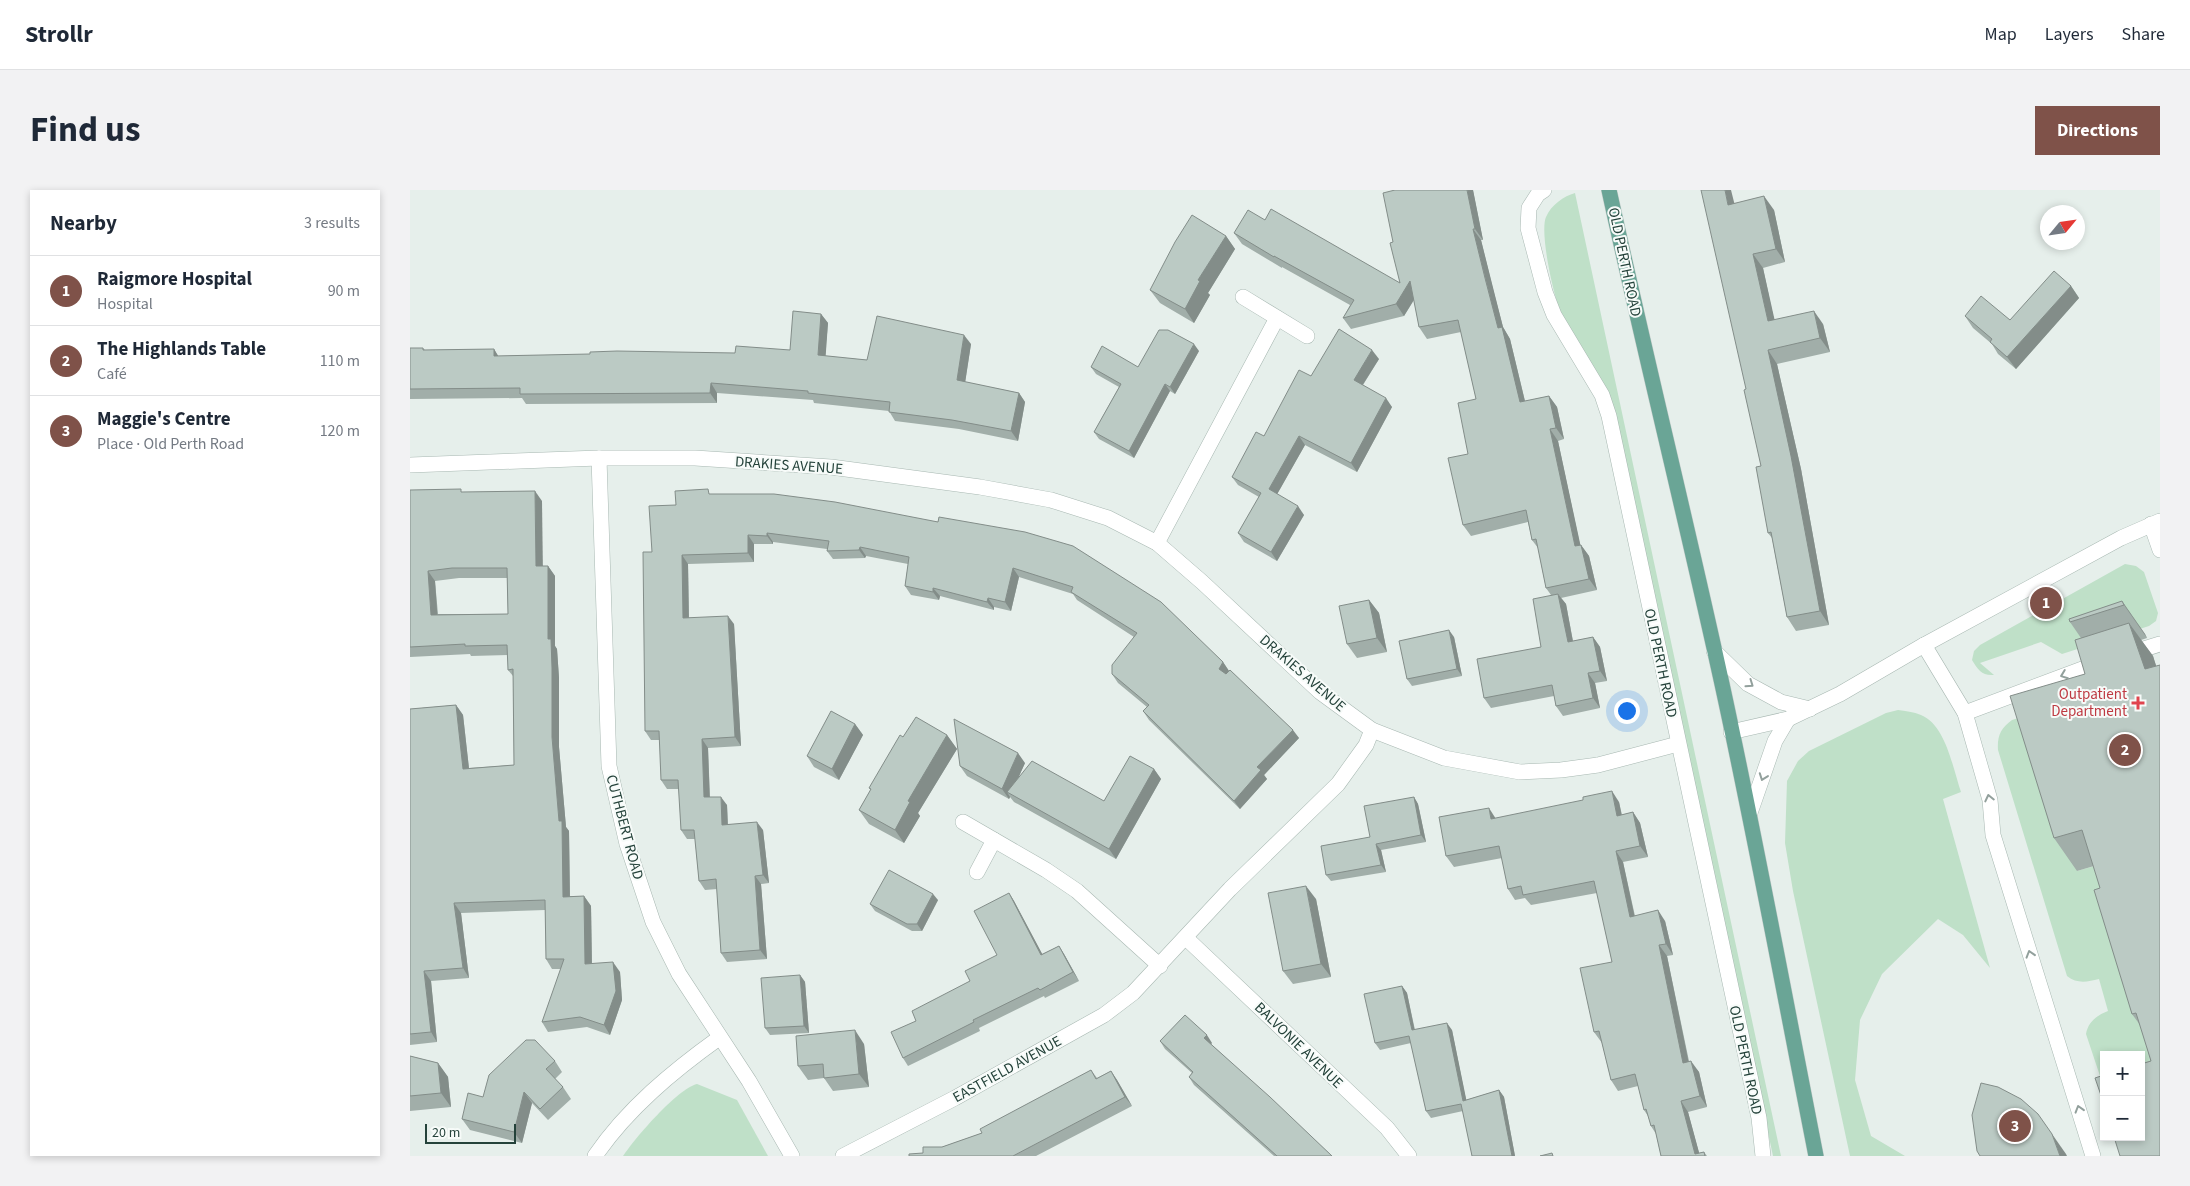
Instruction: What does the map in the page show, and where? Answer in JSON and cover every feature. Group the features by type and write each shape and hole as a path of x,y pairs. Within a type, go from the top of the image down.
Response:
{"main road":[{"name":"OLD PERTH ROAD","path":"1609,190 1750,813 1816,1156"}],"street":[{"name":"OLD PERTH ROAD","path":"1544,190 1538,194 1529,208 1528,228 1554,315 1602,395 1609,416 1759,1118 1763,1156"},
{"path":"1243,298 1307,336"},
{"path":"1157,543 1277,318"},
{"name":"DRAKIES AVENUE","path":"410,465 599,458 695,458 831,467 980,487 1051,500 1108,518 1157,543 1202,582 1320,692 1372,730 1444,758 1520,772 1561,770 1598,765 1678,744"},
{"name":"CUTHBERT ROAD","path":"599,458 609,766 627,844 653,922 679,974 749,1082 792,1156"},
{"path":"1732,732 1788,719 1810,709 2121,538 2156,523 2160,550"},
{"path":"1966,713 2078,670 2160,644"},
{"path":"1924,645 1966,713 1990,800 1993,835 2093,1156"},
{"path":"1714,652 1748,684 1781,702 1810,709"},
{"path":"1750,813 1775,742 1788,719"},
{"name":"EASTFIELD AVENUE","path":"843,1156 955,1098 1104,1014 1133,993 1230,889 1338,784 1366,745 1372,730"},
{"path":"963,822 1046,870 1078,891 1160,966"},
{"path":"977,872 994,840"},
{"name":"BALVONIE AVENUE","path":"1186,938 1387,1128 1409,1156"},
{"path":"595,1156 605,1142 645,1098 690,1059 719,1038"}],"green space":[{"path":"1575,193 1781,1156 1773,1156 1615,411 1598,376 1564,321 1556,300 1549,269 1544,225 1546,217 1558,202"},
{"path":"2125,564 2136,566 2144,572 2158,613 2156,621 2149,626 2062,654 2041,642 1980,663 1994,675 1983,673 1976,667 1972,660 1974,651 1980,645"},
{"path":"2085,698 2077,871 2105,863 2155,1046 2145,1087 2145,1051 2100,1051 2100,1076 2086,1034 2094,1020 2108,1011 2099,979 2082,982 2067,976 1998,750 2000,733 2012,720"},
{"path":"1898,710 1918,714 1930,720 1943,738 1951,760 1961,792 1943,799 1990,968 1963,935 1938,919 1882,974 1860,1020 1855,1080 1871,1136 1905,1156 1850,1156 1793,891 1785,843 1787,781 1798,761 1809,751 1886,713"},
{"path":"697,1084 737,1100 768,1156 623,1156 646,1127 668,1104"}],"building":[{"path":"1395,190 1467,190 1475,229 1473,229 1485,278 1498,328 1502,327 1520,402 1549,396 1556,428 1550,429 1575,546 1581,545 1589,579 1546,588 1536,539 1532,540 1526,510 1463,525 1448,458 1468,454 1458,403 1476,399 1458,320 1419,327 1410,281 1396,304 1343,318 1354,300 1234,233 1248,210 1265,220 1271,209 1400,283 1390,243 1393,242 1383,193"},
{"path":"1701,190 1725,190 1728,205 1764,196 1776,249 1753,254 1768,321 1814,311 1820,338 1768,350 1791,456 1820,611 1787,617 1771,532 1768,533 1756,467 1761,466 1744,390 1746,389"},
{"path":"1192,215 1226,236 1198,280 1200,281 1185,309 1150,290 1175,242"},
{"path":"2054,271 2071,286 2007,357 1990,342 1992,339 1965,316 1981,296 2010,320"},
{"path":"793,311 821,314 818,355 867,360 877,316 964,335 957,380 1019,393 1011,431 952,420 889,412 890,402 808,393 808,391 711,383 710,393 520,394 520,388 410,389 410,348 423,348 423,350 494,349 494,356 590,354 590,352 617,351 735,353 736,346 790,350"},
{"path":"1339,329 1372,350 1354,380 1386,398 1351,463 1299,436 1269,489 1298,506 1271,552 1238,533 1261,493 1232,477 1256,432 1264,436 1299,370 1311,376"},
{"path":"1159,330 1168,330 1194,344 1170,387 1165,384 1129,451 1094,432 1121,384 1091,367 1102,346 1138,367"},
{"path":"461,489 461,492 535,491 536,566 548,566 548,639 551,639 552,737 559,821 562,821 563,897 584,896 585,964 613,962 616,991 604,1025 580,1017 542,1022 564,959 546,959 545,900 454,903 463,968 424,971 431,1032 410,1034 410,709 456,705 463,769 514,765 513,669 508,670 507,645 465,646 465,644 410,647 410,490","holes":["452,568 507,568 508,614 431,615 428,571"]},
{"path":"708,489 709,494 774,494 835,502 938,522 939,517 1025,532 1073,546 1161,602 1223,662 1219,669 1226,674 1230,670 1293,730 1257,767 1261,770 1234,801 1143,711 1149,705 1112,674 1112,665 1137,633 1071,592 1073,587 1013,568 1005,602 988,598 987,602 933,588 933,592 905,586 909,557 860,547 859,550 827,551 829,541 767,533 767,536 748,535 748,553 682,555 683,618 728,616 735,737 702,739 704,797 721,797 722,825 757,822 763,875 755,876 760,950 721,953 716,879 699,881 694,830 681,830 678,780 661,780 659,731 645,731 643,552 652,552 649,506 676,505 675,491"},
{"path":"1558,594 1568,642 1593,637 1600,671 1588,673 1593,698 1556,706 1552,685 1484,698 1477,659 1541,647 1533,599"},
{"path":"1369,600 1377,638 1347,644 1339,606"},
{"path":"2122,601 2124,605 2070,622 2069,619"},
{"path":"2129,623 2145,669 2160,665 2160,1156 2120,1156 2115,1141 2145,1141 2145,1063 2151,1061 2136,1013 2132,1014 2094,890 2100,888 2082,830 2054,838 2010,696 2085,674 2075,640"},
{"path":"1449,630 1457,669 1407,679 1399,641"},
{"path":"831,711 855,724 832,769 807,756"},
{"path":"916,717 947,735 908,801 910,802 895,830 859,810 871,789 869,788 900,735 903,737"},
{"path":"954,719 1018,753 1002,789 960,766"},
{"path":"1130,756 1154,769 1109,849 1007,792 1032,761 1104,801"},
{"path":"1612,791 1617,816 1633,812 1640,846 1616,851 1630,917 1658,910 1666,944 1659,945 1683,1063 1691,1061 1700,1096 1681,1101 1695,1154 1704,1152 1705,1156 1661,1156 1654,1125 1651,1126 1646,1109 1644,1110 1635,1074 1611,1080 1599,1031 1594,1032 1580,968 1612,962 1594,881 1523,895 1521,886 1508,889 1499,846 1446,856 1439,817 1489,808 1491,819 1583,800 1583,797"},
{"path":"1414,797 1421,835 1376,844 1381,865 1326,875 1321,846 1370,837 1364,806"},
{"path":"889,870 933,894 917,924 907,924 870,904"},
{"path":"1306,886 1321,964 1283,971 1268,893"},
{"path":"1009,893 1041,955 1059,946 1073,972 1040,990 1038,988 973,1020 974,1022 903,1058 891,1032 916,1021 912,1011 970,981 965,971 997,955 974,911"},
{"path":"800,975 804,1026 765,1028 761,978"},
{"path":"1402,986 1412,1030 1447,1023 1463,1101 1499,1090 1512,1156 1472,1156 1461,1104 1426,1111 1409,1036 1375,1043 1364,994"},
{"path":"1185,1015 1207,1035 1204,1038 1332,1156 1277,1156 1189,1077 1193,1072 1160,1041"},
{"path":"855,1030 859,1074 824,1078 823,1064 798,1066 796,1036"},
{"path":"526,1040 535,1040 555,1061 546,1069 563,1087 540,1109 524,1092 514,1132 462,1119 468,1093 483,1097 489,1075"},
{"path":"410,1056 438,1063 441,1093 410,1096"},
{"path":"1091,1070 1096,1079 1111,1071 1125,1097 1013,1156 909,1156 909,1154 923,1153 923,1147 942,1147 982,1133 980,1129"},
{"path":"2100,1076 2100,1092 2095,1078"},
{"path":"1981,1083 1998,1087 2021,1099 2038,1114 2052,1134 2060,1156 1980,1156 1977,1151 1972,1115"},
{"path":"1552,1153 1553,1156 1540,1156"}],"place":[{"name":"Raigmore Hospital","path":"2046,603"},
{"name":"Outpatient Department","path":"2138,703"},
{"name":"The Highlands Table","path":"2125,750"},
{"name":"Maggie's Centre","path":"2015,1126"}]}
